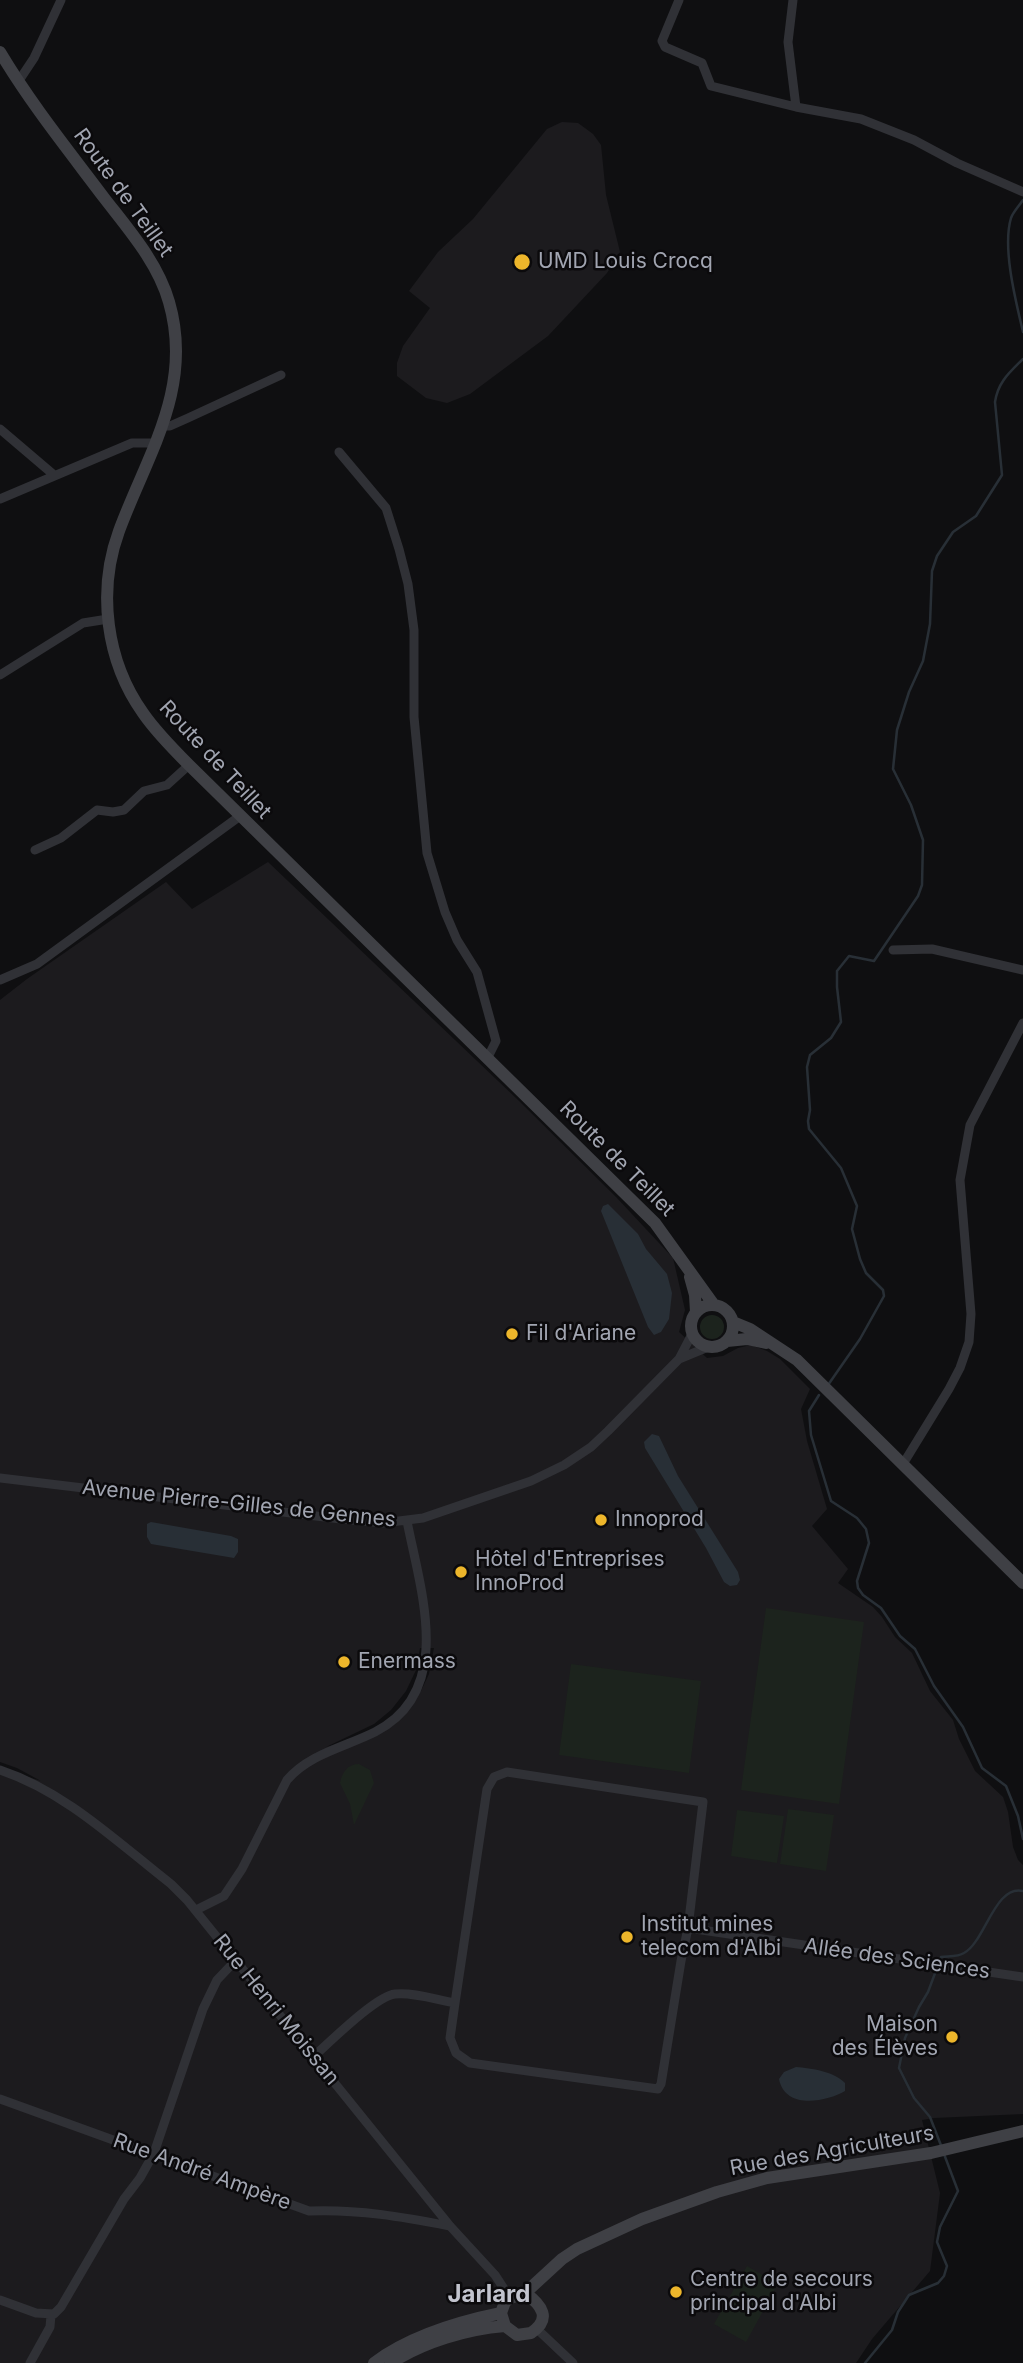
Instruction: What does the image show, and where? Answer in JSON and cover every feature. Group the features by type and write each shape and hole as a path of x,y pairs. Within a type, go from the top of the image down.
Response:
{"main road":[{"name":"Route de Teillet","path":"0,52 18,82 138,242 159,276 169,303 175,337 173,388 164,426 119,531 113,550 108,588 108,619 113,651 125,683 143,713 189,765 655,1223 714,1305"},
{"name":"Route de Teillet","path":"686,1264 695,1295 696,1312"},
{"path":"727,1341 733,1329 728,1312 714,1305 696,1312 691,1323 692,1334 701,1345 718,1347 727,1341 747,1339 774,1344"},
{"path":"733,1322 750,1329 797,1360 1023,1583"},
{"name":"Rue des Agriculteurs","path":"510,2298 525,2293 577,2249 642,2219 717,2192 767,2178 931,2152 1023,2131"},
{"path":"538,2302 542,2279"},
{"path":"510,2298 502,2307 505,2326 524,2335 537,2329 542,2321 538,2302 525,2293"},
{"path":"374,2363 392,2349 413,2339 501,2313"},
{"path":"391,2363 418,2348 505,2326"}],"street":[{"path":"18,82 34,58 61,0"},
{"path":"679,0 662,41 665,47 702,64 711,86 796,107 861,119 915,140 957,163 1023,192"},
{"path":"793,0 788,42 796,107"},
{"path":"164,426 170,426 281,375"},
{"path":"0,429 54,475"},
{"path":"0,499 132,443 157,443"},
{"path":"339,452 386,508 408,584 414,630 414,718 427,853 444,912 457,940 477,972 496,1041 488,1057"},
{"path":"0,675 75,627 108,619"},
{"path":"35,850 61,838 97,810 124,810 144,791 167,785 189,765"},
{"path":"0,980 37,964 240,816"},
{"path":"892,950 932,949 1023,970"},
{"path":"903,1464 949,1389 969,1342 971,1314 960,1180 962,1158 970,1125 1023,1023"},
{"name":"Avenue Pierre-Gilles de Gennes","path":"0,1478 341,1519 383,1522 423,1518 531,1481 564,1465 591,1447 679,1359 692,1334"},
{"name":"Avenue Pierre-Gilles de Gennes","path":"679,1359 708,1347"},
{"path":"196,1910 224,1896 246,1860 287,1780 297,1769 310,1760 377,1731 396,1717 413,1695 421,1680 427,1658 427,1624 407,1521"},
{"name":"Rue Henri Moissan","path":"0,1770 22,1777 60,1797 171,1884 196,1910 450,2226 495,2275 510,2298"},
{"path":"507,1772 703,1802 688,1928 658,2089 470,2063 456,2053 450,2038 487,1788 494,1777 507,1772"},
{"name":"Allée des Sciences","path":"688,1928 1023,1977"},
{"path":"0,2300 36,2313 51,2315 61,2307 154,2153 203,2009 217,1980 236,1960"},
{"path":"313,2057 387,1996 397,1993 455,2003"},
{"name":"Rue André Ampère","path":"0,2099 309,2211 344,2209 385,2213 450,2226"},
{"path":"30,2363 50,2327 51,2315"},
{"path":"537,2329 573,2363"}],"shaded area":[{"name":"UMD Louis Crocq","path":"562,122 578,123 593,134 601,145 606,195 620,252 607,273 548,336 470,394 447,403 426,398 397,376 397,363 403,346 430,308 409,291 438,252 473,219 547,129"},
{"path":"268,862 518,1100 673,1258 685,1310 679,1332 707,1358 723,1356 751,1345 767,1351 780,1359 810,1389 801,1409 807,1441 827,1509 812,1526 848,1569 838,1583 873,1607 895,1637 912,1653 930,1691 953,1720 975,1771 1003,1797 1013,1847 1023,1865 1023,2114 922,2120 940,2193 930,2271 872,2339 856,2363 0,2363 0,1768 41,1781 0,1762 0,1000 166,882 192,909","holes":["420,1648 434,1648 429,1674 421,1691 397,1722 386,1730 326,1747 374,1724 391,1710 406,1691 416,1670"]},
{"path":"608,1204 638,1234 646,1249 667,1274 672,1293 669,1319 661,1332 654,1335 648,1327 601,1211 603,1206"},
{"path":"712,1315 721,1318 724,1327 721,1336 712,1339 703,1336 700,1327 703,1318"},
{"path":"652,1434 659,1436 678,1476 738,1572 740,1580 737,1585 730,1586 724,1582 645,1448 644,1442"},
{"path":"151,1522 231,1536 238,1539 238,1552 234,1558 151,1544 147,1537 147,1524"},
{"path":"766,1608 864,1622 839,1804 741,1790"},
{"path":"571,1664 701,1681 689,1773 559,1755"},
{"path":"359,1764 370,1770 374,1783 354,1825 350,1804 340,1783 346,1769"},
{"path":"788,1809 834,1815 826,1871 780,1864"},
{"path":"737,1810 784,1816 777,1863 731,1856"},
{"path":"796,2067 829,2073 845,2083 845,2091 828,2098 807,2101 789,2096 779,2079 784,2072"},
{"path":"747,2266 778,2284 746,2342 714,2324"}],"waterway":[{"path":"1023,200 1011,218 1008,244 1011,275 1023,332"},
{"path":"828,1385 860,1339 884,1296 883,1290 866,1273 860,1259 852,1229 857,1206 841,1168 809,1129 807,1067 810,1055 831,1038 841,1022 837,971 849,956 874,961 918,896 922,885 923,840 911,805 893,769 897,730 909,692 923,661 930,624 932,571 937,556 953,532 976,516 1002,475 996,395 1001,383 1023,359"},
{"path":"819,1395 809,1411 811,1435 831,1501 857,1518 866,1529 869,1543 857,1581 858,1588 881,1608 900,1636 915,1649 934,1686 963,1727 982,1768 1006,1786 1018,1816 1023,1839"},
{"path":"939,1962 941,1957 956,1956 971,1947 1005,1896 1013,1891 1023,1891"},
{"path":"937,1968 905,2038 899,2068 914,2098 930,2117 942,2148"},
{"path":"865,2363 892,2330 898,2312 909,2295 938,2283 944,2276 947,2266 937,2242 940,2227 958,2191 944,2154"}],"place":[{"name":"UMD Louis Crocq","path":"522,262"},
{"name":"Fil d'Ariane","path":"512,1334"},
{"name":"Innoprod","path":"601,1520"},
{"name":"Hôtel d'Entreprises InnoProd","path":"461,1572"},
{"name":"Enermass","path":"344,1662"},
{"name":"Institut mines telecom d'Albi","path":"627,1937"},
{"name":"Maison des Élèves","path":"952,2037"},
{"name":"Centre de secours principal d'Albi","path":"676,2292"}],"district":[{"name":"Jarlard","path":"489,2295"}]}
